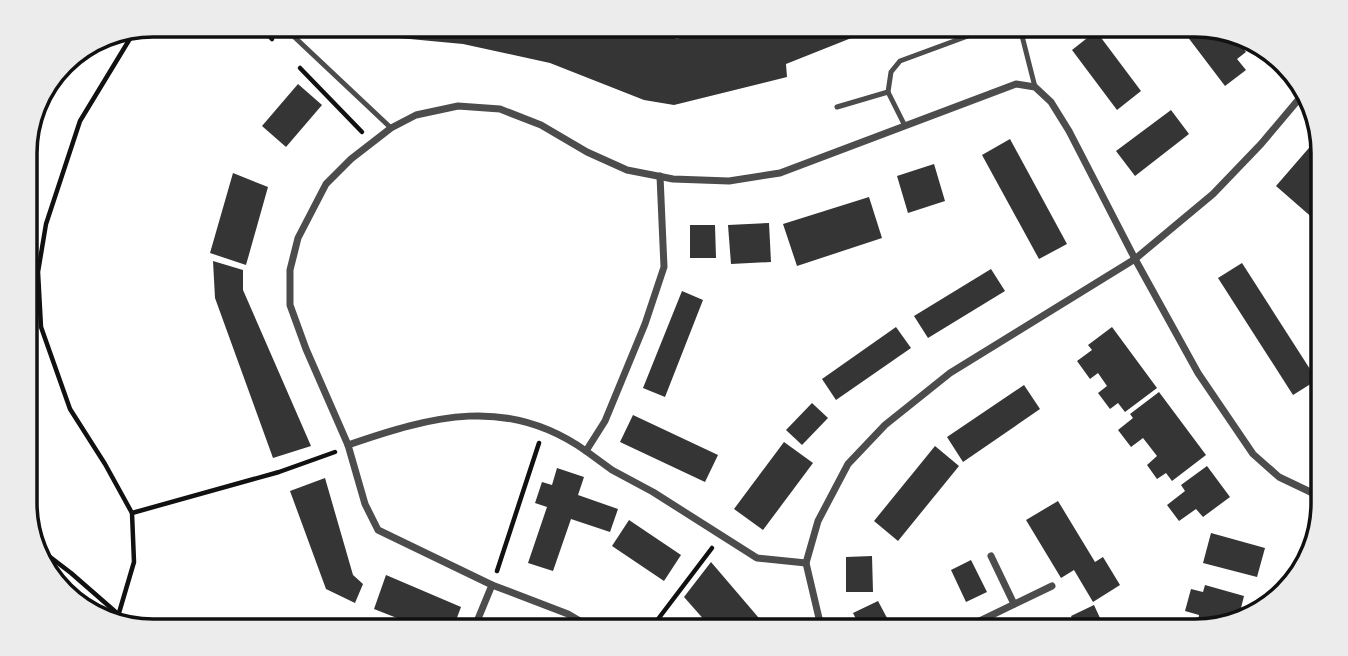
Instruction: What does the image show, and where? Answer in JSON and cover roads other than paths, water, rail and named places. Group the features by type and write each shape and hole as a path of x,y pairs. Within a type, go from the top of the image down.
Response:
{"street":[{"path":"577,619 492,585 379,530 365,504 348,445 290,305 290,270 298,238 326,184 372,142 416,115 458,106 500,109 541,125 587,152 627,170 660,176 729,181 780,173 1016,84 1035,87 1051,102 1069,131 1198,373 1254,454 1279,477 1311,492"},
{"path":"819,619 806,563 818,521 848,464 885,425 950,373 1135,259 1213,194 1298,100"},
{"path":"586,451 605,421 645,324 664,267 660,176"},
{"path":"348,445 404,426 448,416 480,415 544,427 562,434 612,470 653,492 757,558 806,563"},
{"path":"991,556 1014,604"},
{"path":"478,619 492,585"},
{"path":"983,619 1052,586"}],"lane":[{"path":"294,37 391,128"},
{"path":"905,126 888,92 891,72 900,61 965,37"},
{"path":"1022,37 1035,87"},
{"path":"837,107 888,92"}]}
